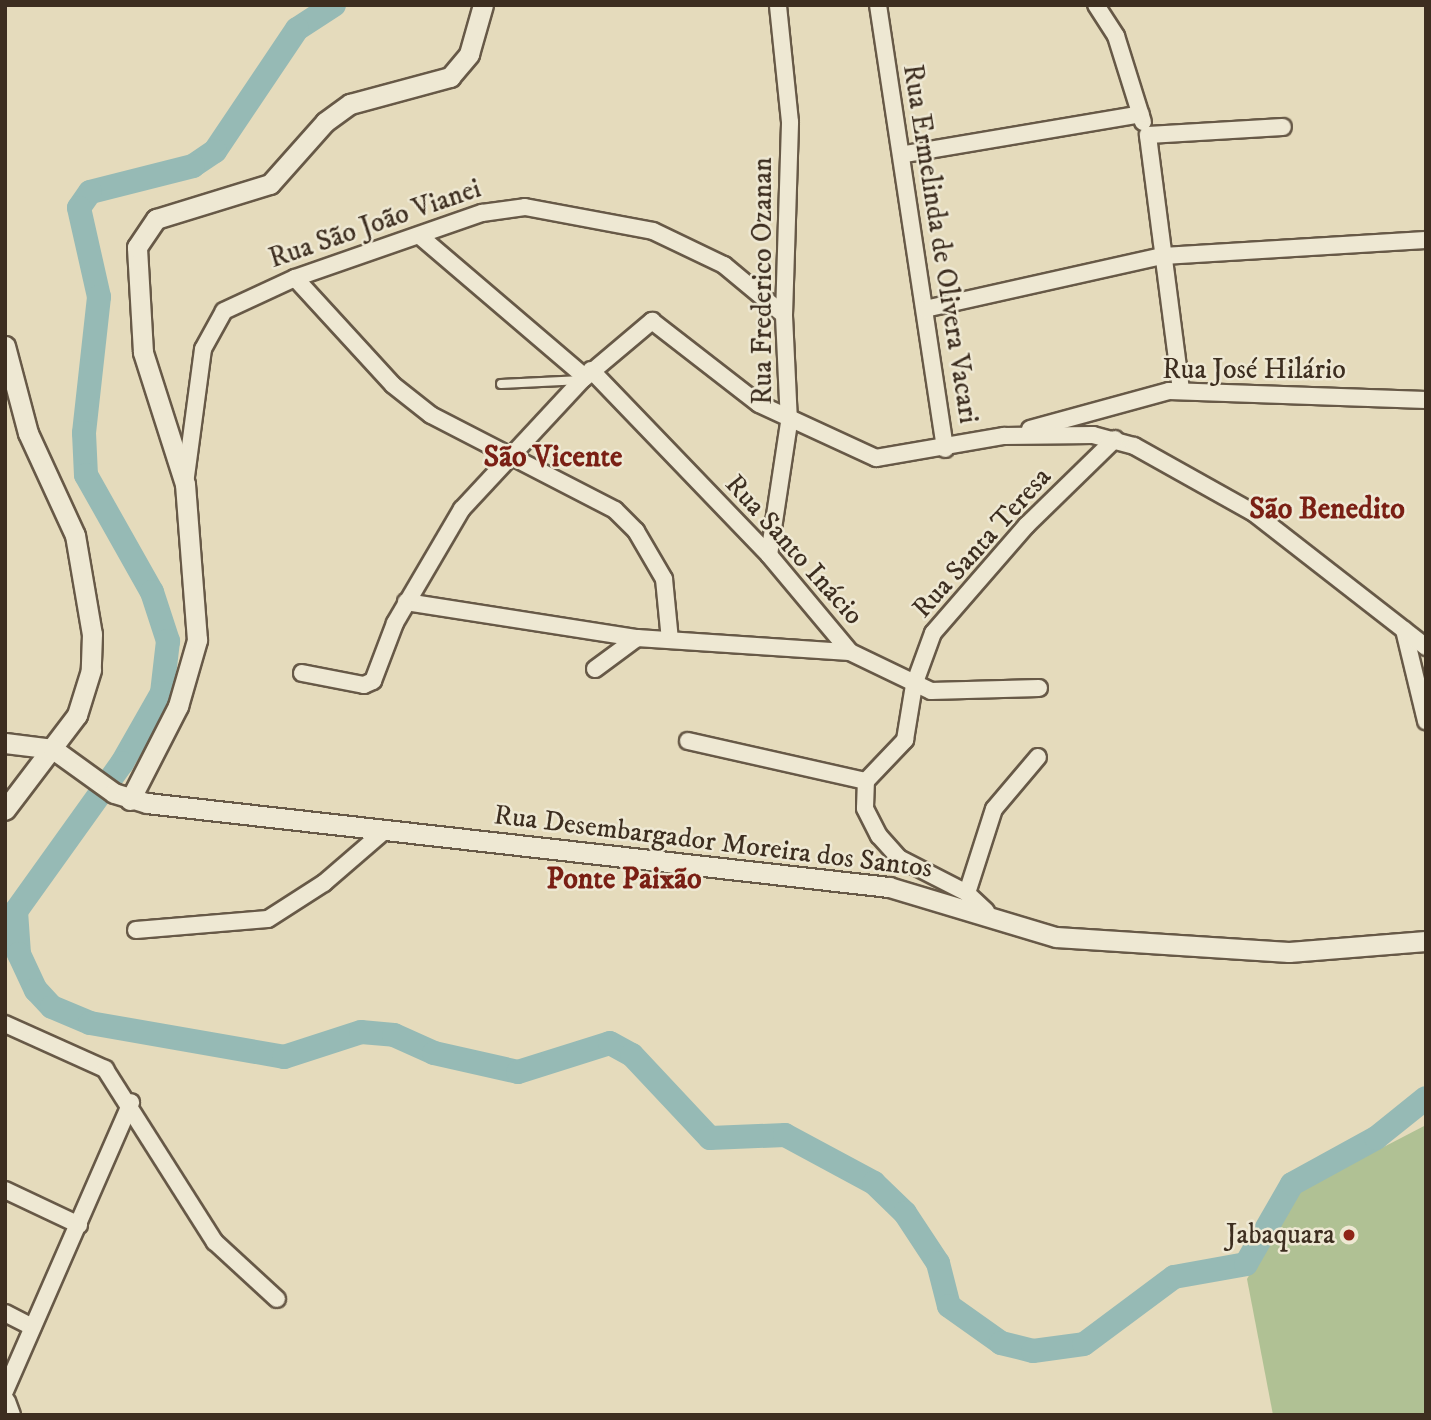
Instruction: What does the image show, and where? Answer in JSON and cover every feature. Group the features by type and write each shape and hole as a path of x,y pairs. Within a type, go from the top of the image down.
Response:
{"street":[{"path":"130,800 178,706 197,640 185,484 143,352 135,264 144,231 179,211 270,184 325,122 350,104 450,77 469,54 483,5"},
{"name":"Rua Frederico Ozanan","path":"769,555 789,422 784,315 790,122 778,5"},
{"name":"Rua Ermelinda de Olivera Vacari","path":"878,5 879,39 905,154 945,449"},
{"path":"1096,5 1116,36 1148,135 1181,390"},
{"path":"905,154 1141,114"},
{"path":"1148,135 1283,127"},
{"name":"Rua São João Vianei","path":"185,484 203,349 213,322 239,301 295,278 504,207 566,212 695,247 784,315"},
{"name":"Rua Santo Inácio","path":"421,237 586,376 769,555 850,652 914,685 959,693 1039,688"},
{"path":"925,309 1163,256 1426,240"},
{"path":"295,278 393,385 465,437 590,494 636,531 664,579 670,640"},
{"path":"302,673 364,685 379,670 405,602 461,509 507,456 586,376 645,324 659,324 789,422 876,457 945,449 1004,436 1115,439 1176,466 1254,513 1426,647"},
{"path":"5,346 21,414 86,572 91,670 78,715 60,753 5,810"},
{"name":"Rua José Hilário","path":"1004,436 1181,390 1426,400"},
{"name":"Rua Santa Teresa","path":"866,780 905,740 914,685 933,633 951,609 1115,439"},
{"path":"405,602 636,638 850,652"},
{"path":"1403,628 1426,721"},
{"path":"595,669 636,638"},
{"path":"688,741 866,780 865,808 879,836 899,858 967,893 986,911"},
{"path":"5,743 60,753"},
{"name":"Rua Desembargador Moreira dos Santos","path":"60,753 102,785 130,800 382,833 889,887 986,911 1056,937 1289,952 1426,940"},
{"path":"967,893 994,809 1038,757"},
{"path":"136,930 225,927 288,909 382,833"},
{"path":"5,1024 88,1058 131,1101 215,1242 277,1299"},
{"path":"5,1391 131,1101"},
{"path":"5,1190 79,1225"},
{"path":"5,1313 33,1327"},
{"path":"5,1401 10,1415"}],"lane":[{"path":"501,384 586,376"}],"green space":[{"name":"Jabaquara","path":"1426,1125 1426,1415 1273,1415 1247,1279 1299,1191"}],"waterway":[{"path":"334,5 297,29 215,151 193,166 90,192 79,208 99,297 84,433 86,475 152,592 168,641 162,693 122,763 16,911 19,954 36,990 52,1007 90,1023 284,1057 361,1032 394,1035 434,1053 518,1072 610,1043 632,1055 710,1138 785,1135 874,1183 905,1213 938,1263 949,1306 1001,1343 1033,1351 1084,1344 1174,1277 1246,1264 1292,1184 1376,1138 1426,1098"}],"place":[{"name":"Jabaquara","path":"1349,1235"}],"district":[{"name":"São Vicente","path":"553,458"},
{"name":"São Benedito","path":"1327,510"},
{"name":"Ponte Paixão","path":"624,880"}]}
